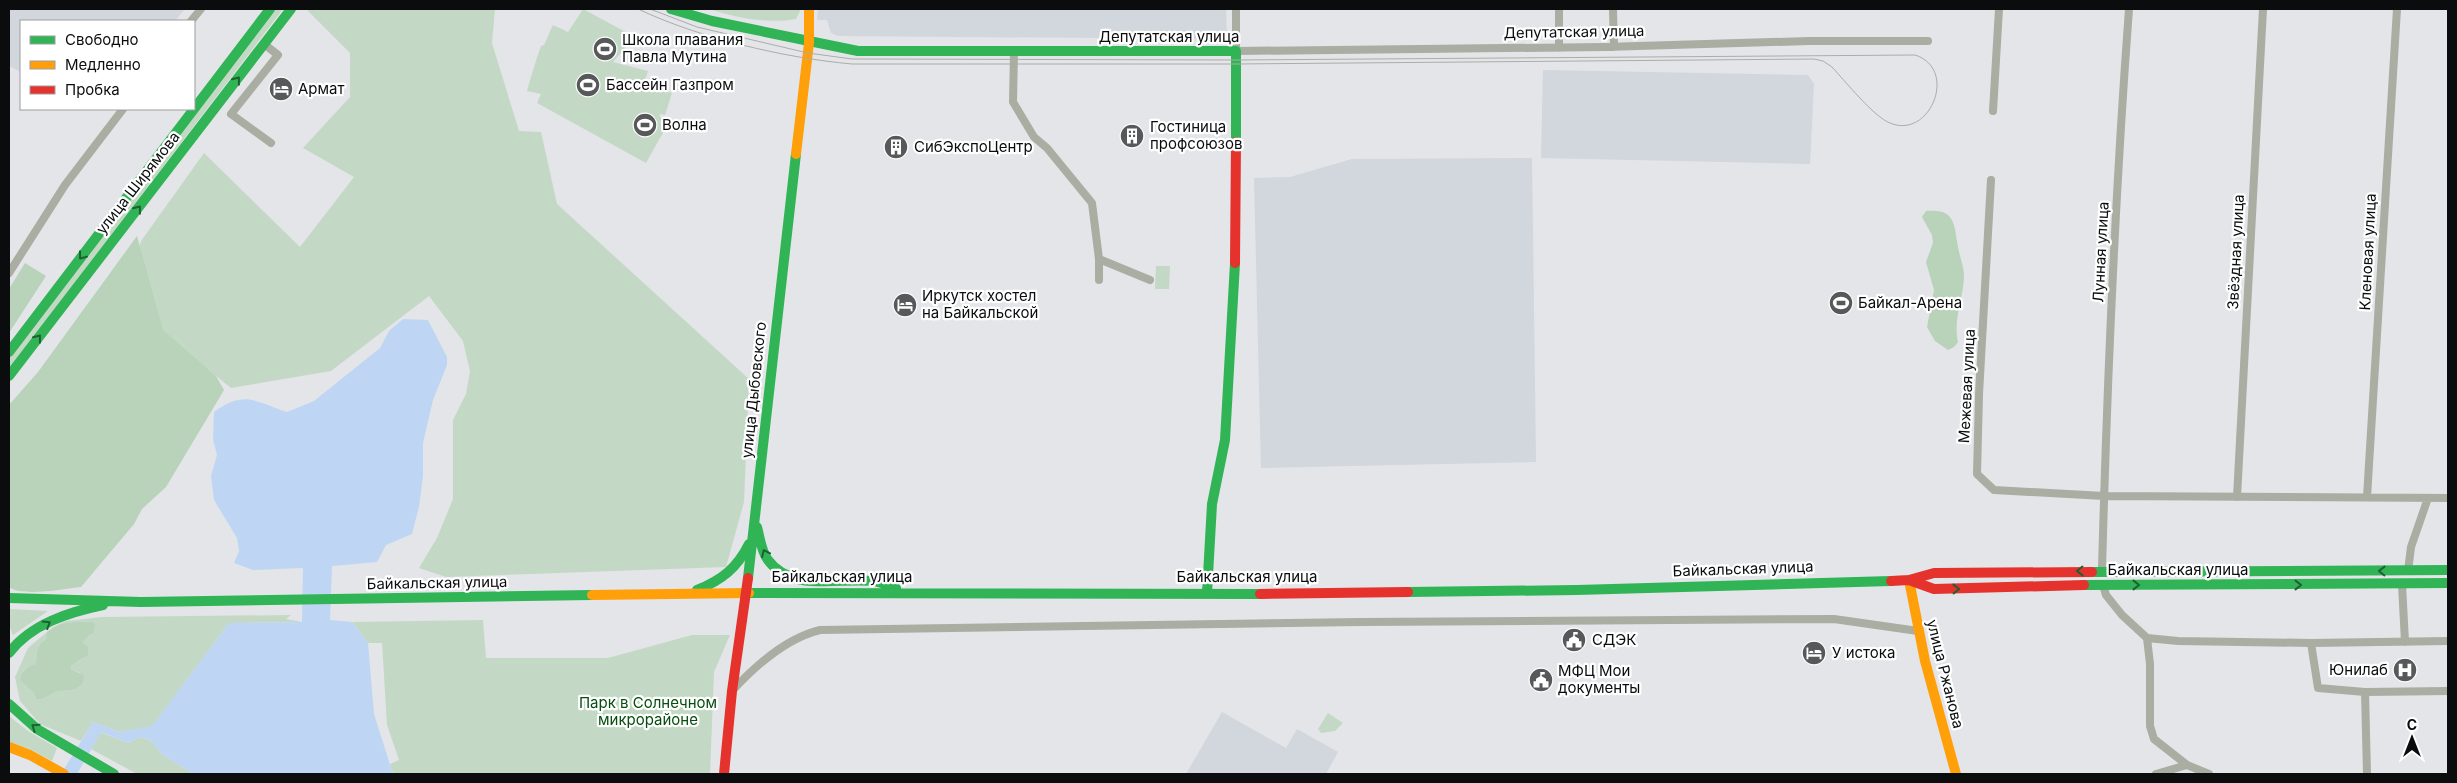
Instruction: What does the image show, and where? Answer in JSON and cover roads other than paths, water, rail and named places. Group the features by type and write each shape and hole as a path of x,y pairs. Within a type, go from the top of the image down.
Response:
{"main road":[{"name":"улица Ширямова","path":"195,108 270,9"},
{"name":"улица Ширямова","path":"9,376 291,9"},
{"name":"Депутатская улица","path":"671,9 712,21 809,43 858,51 1236,52"},
{"name":"улица Дыбовского","path":"724,774 732,691 756,521 778,306 809,43 809,9"},
{"path":"1207,593 1212,504 1225,440 1232,318 1236,165 1236,52"},
{"name":"улица Ширямова","path":"9,352 193,110"},
{"path":"756,521 762,547 768,560 780,571 793,578 808,581 872,580 906,592"},
{"path":"690,593 714,584 730,574 736,568 754,534"},
{"name":"Байкальская улица","path":"141,602 690,593 1207,593 1577,590 1909,580 1934,573 2102,570 2448,570"},
{"name":"Байкальская улица","path":"1909,580 1934,589 2103,585 2448,583"},
{"name":"улица Ржанова","path":"1909,580 1918,631 1956,774"},
{"path":"9,598 141,602"},
{"path":"9,653 15,645 60,616 101,606 141,602"},
{"path":"9,704 22,717 64,746 114,774"},
{"path":"9,747 64,774"}],"street":[{"path":"192,20 201,9"},
{"path":"1236,9 1236,52"},
{"path":"1559,9 1559,48"},
{"path":"1613,9 1614,47"},
{"path":"1993,110 1999,9"},
{"name":"Лунная улица","path":"2102,570 2122,100 2129,9"},
{"name":"Звёздная улица","path":"2237,497 2263,9"},
{"name":"Кленовая улица","path":"2367,497 2397,9"},
{"name":"Депутатская улица","path":"1236,52 1672,46 1694,43 1928,41"},
{"path":"264,44 278,54 231,114 271,143"},
{"path":"1014,52 1013,102 1034,137 1047,148 1092,203 1098,259 1098,280"},
{"path":"9,273 65,185 122,110"},
{"name":"Межевая улица","path":"1991,180 1979,394 1977,474 1994,490 2104,496"},
{"path":"1098,259 1150,280"},
{"path":"2104,496 2448,498"},
{"path":"2408,571 2412,546 2428,498"},
{"path":"2402,584 2405,642"},
{"path":"2103,585 2106,595 2122,615 2147,638 2178,641 2311,643 2448,642"},
{"path":"732,691 747,675 782,649 804,634 820,630 1360,622 1834,619 1918,631"},
{"path":"2147,638 2150,664 2150,726 2154,739 2187,766 2209,774"},
{"path":"2311,643 2318,688 2364,692 2448,691"},
{"path":"2364,692 2367,774"},
{"path":"2156,774 2187,766"}],"water":[{"path":"403,319 428,320 447,357 447,365 433,400 423,443 423,476 419,507 412,534 386,545 377,562 332,566 330,620 352,622 368,643 374,714 393,774 193,774 163,755 150,740 140,737 128,743 101,732 77,774 61,774 93,722 120,732 152,726 229,623 302,622 303,568 253,570 234,563 239,551 237,538 214,500 211,476 217,455 213,439 214,412 225,405 242,399 258,401 287,412 314,401 380,348 389,331"}],"tram line":[{"path":"638,9 715,38 771,52 852,64 1236,64 1814,59 1823,61 1832,67 1876,114 1890,123 1904,126 1917,122 1927,113 1934,101 1937,87 1935,74 1928,63 1915,55 1236,60 852,59 808,53 697,27 650,9"}],"place":[{"name":"Школа плавания Павла Мутина","path":"605,49"},
{"name":"Бассейн Газпром","path":"588,85"},
{"name":"Армат","path":"281,89"},
{"name":"Волна","path":"645,125"},
{"name":"Гостиница профсоюзов","path":"1132,136"},
{"name":"СибЭкспоЦентр","path":"896,147"},
{"name":"Байкал-Арена","path":"1841,303"},
{"name":"Иркутск хостел на Байкальской","path":"905,305"},
{"name":"СДЭК","path":"1574,640"},
{"name":"У истока","path":"1814,653"},
{"name":"Юнилаб","path":"2405,670"},
{"name":"МФЦ Мои документы","path":"1541,680"}],"park label":[{"name":"Парк в Солнечном микрорайоне","path":"648,712"}]}
